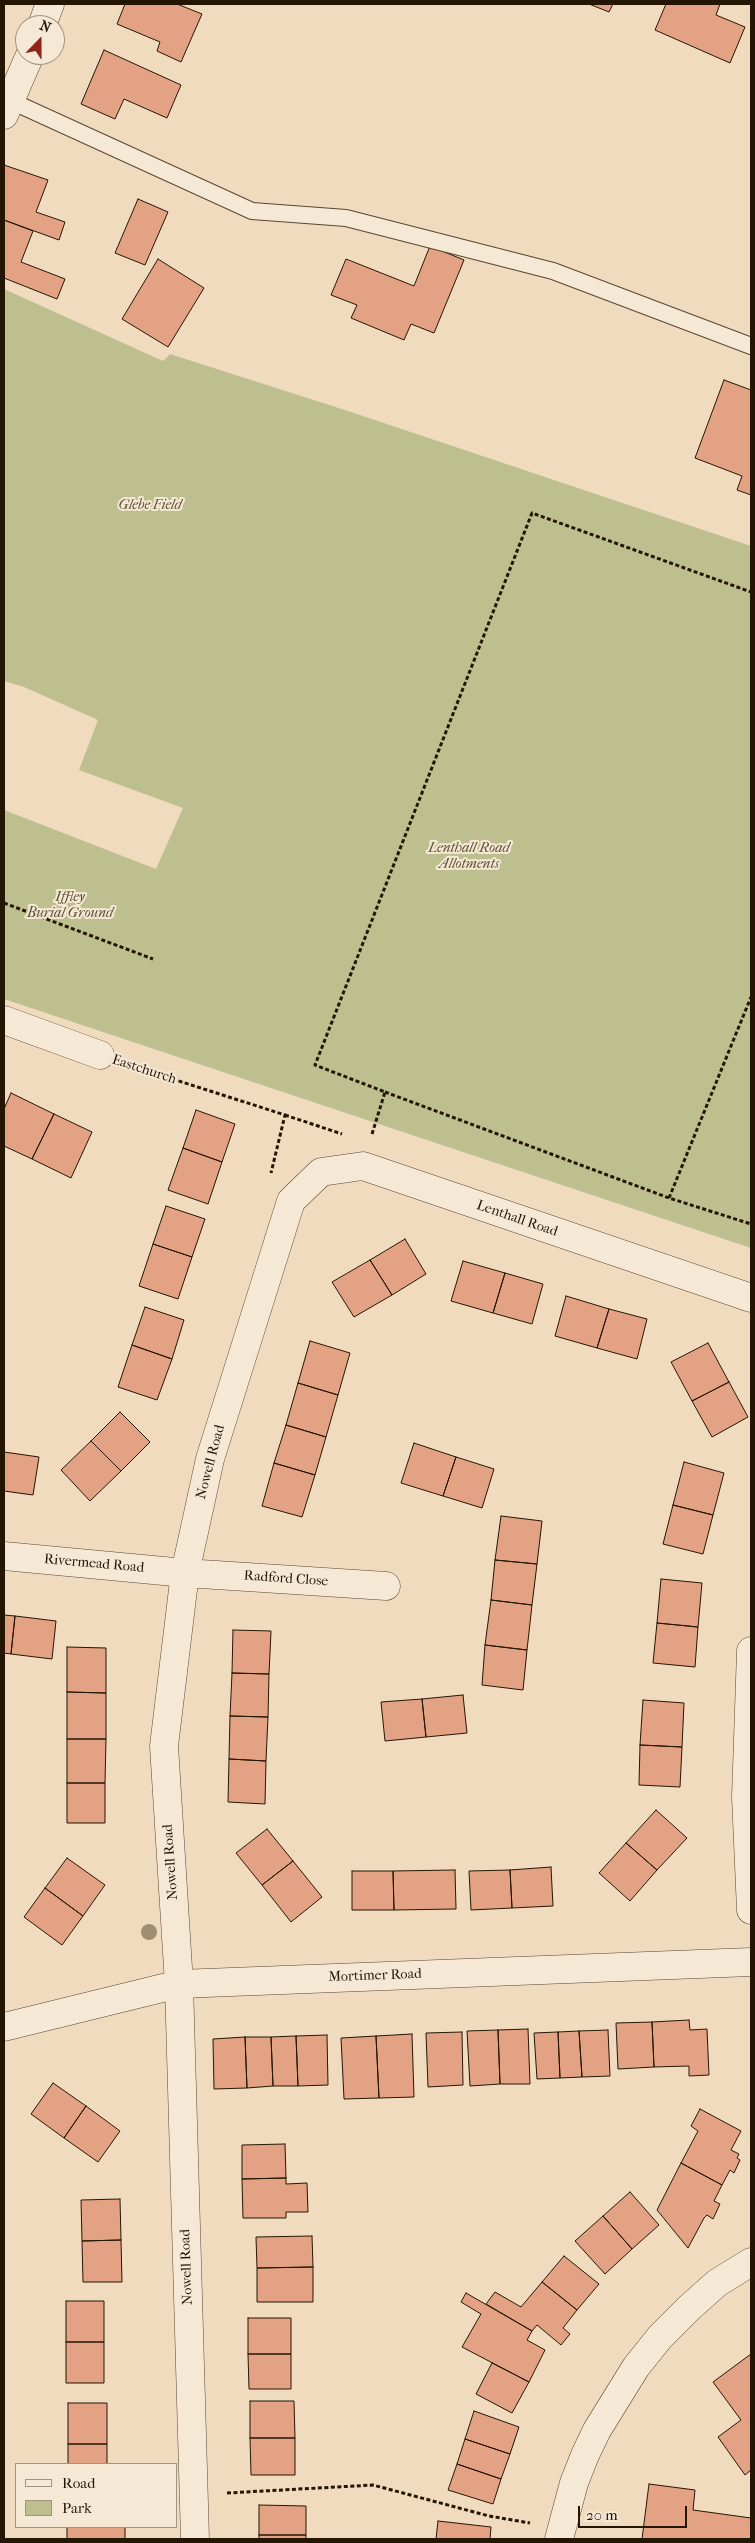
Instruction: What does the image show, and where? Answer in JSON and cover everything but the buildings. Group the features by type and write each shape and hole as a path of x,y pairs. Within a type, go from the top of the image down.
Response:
{"street":[{"path":"8,108 26,65"},
{"name":"Eastchurch","path":"4,1020 100,1055"},
{"name":"Lenthall Road","path":"291,1201 321,1172 363,1166 751,1298"},
{"name":"Nowell Road","path":"195,2539 179,1984 164,1746 185,1573 210,1459 291,1201"},
{"name":"Rivermead Road","path":"4,1556 185,1573"},
{"name":"Radford Close","path":"185,1573 386,1586"},
{"path":"751,1651 746,1797 751,1910"},
{"name":"Mortimer Road","path":"4,2027 179,1984 751,1962"},
{"path":"559,2534 574,2483 597,2430 636,2367 660,2337 689,2308 717,2283 751,2262"}],"lane":[{"path":"8,108 252,211 346,218 553,271 751,346"}],"path":[{"path":"751,592 532,513 315,1065 669,1198 751,1224"},
{"path":"4,903 154,959"},
{"path":"669,1198 751,997"},
{"name":"Eastchurch","path":"100,1055 350,1137 363,1166"},
{"path":"375,1124 385,1092"},
{"path":"285,1116 267,1187 291,1201"},
{"path":"194,2495 373,2485 559,2534"}],"green space":[{"name":"Lenthall Road Allotments","path":"4,289 163,361 170,354 348,411 751,546 751,1248 4,999 4,810 156,869 183,808 79,770 98,720 24,687 4,681"}],"park label":[{"name":"Glebe Field","path":"150,506"},
{"name":"Iffley Burial Ground","path":"70,906"}]}
